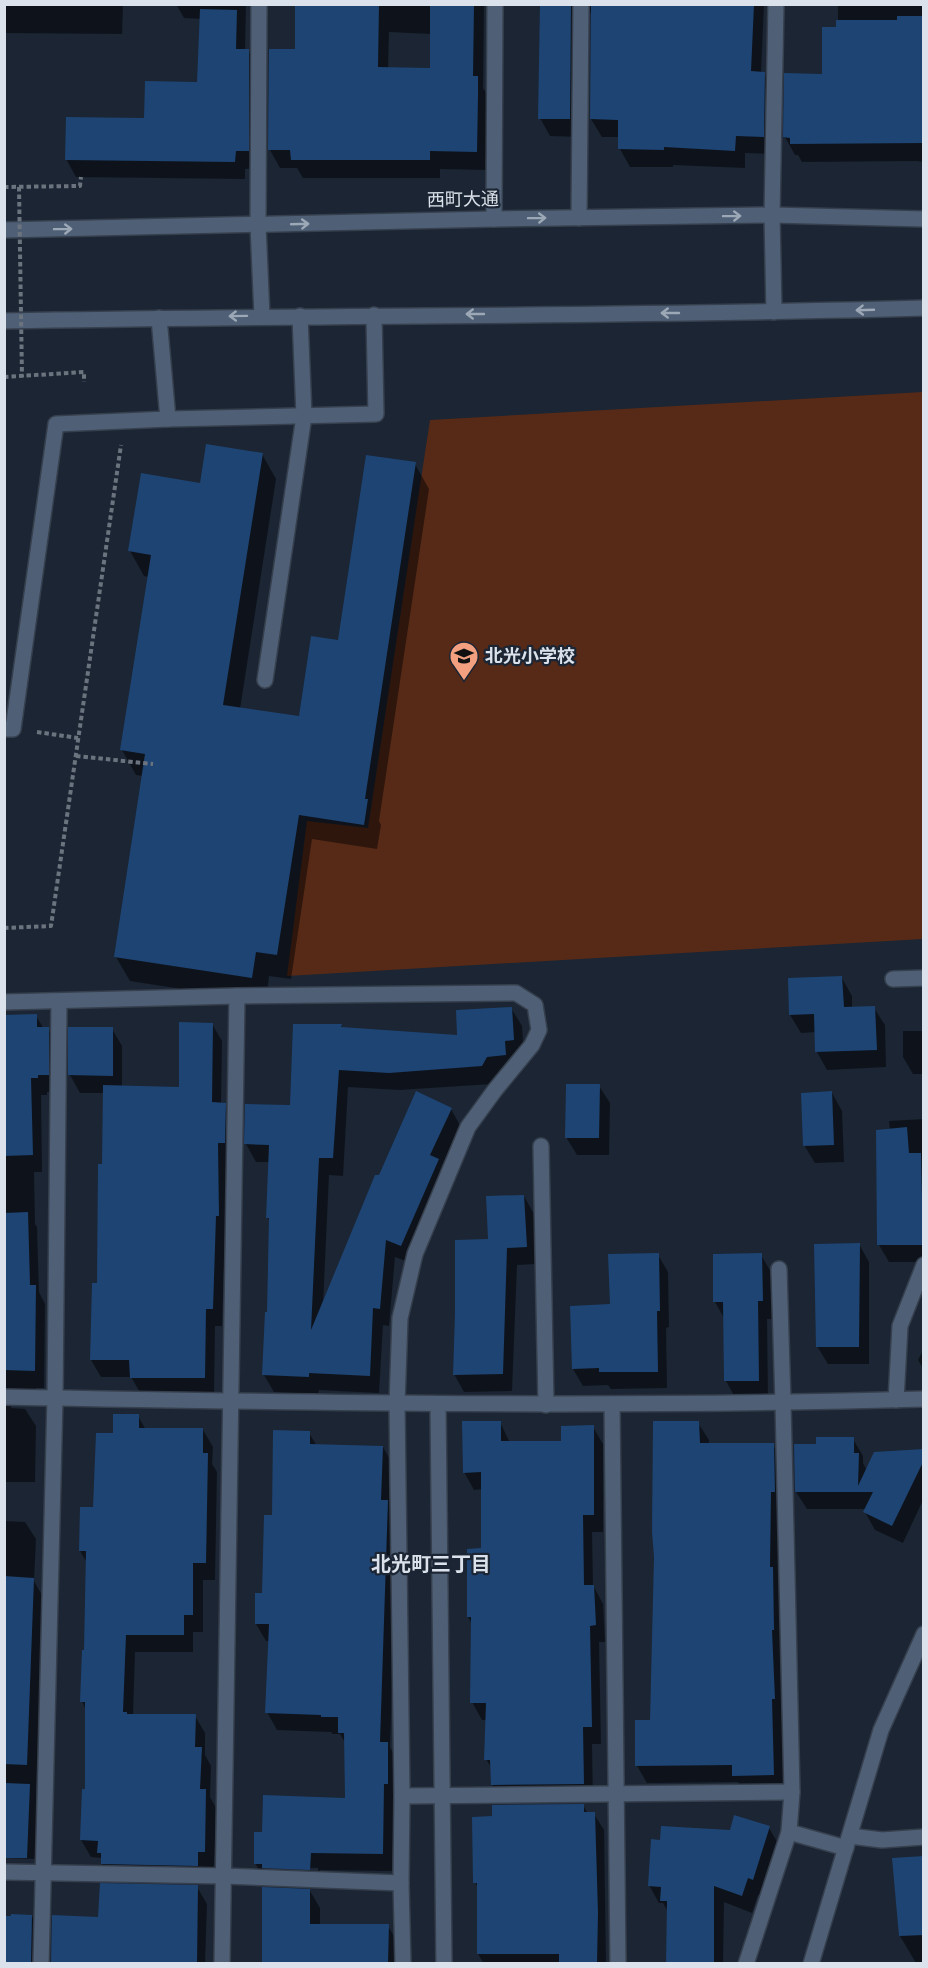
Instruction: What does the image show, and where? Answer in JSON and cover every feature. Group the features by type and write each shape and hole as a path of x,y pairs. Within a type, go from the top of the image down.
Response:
{"street":[{"path":"259,4 258,225 261,316"},
{"path":"494,219 495,4"},
{"path":"579,218 581,4"},
{"path":"774,312 772,215 776,4"},
{"name":"西町大通","path":"4,231 772,215 924,219"},
{"path":"4,321 261,316 774,312 924,308"},
{"path":"9,729 56,424 376,414 374,315"},
{"path":"265,680 304,416 300,316"},
{"path":"159,318 168,419"},
{"path":"892,980 924,978"},
{"path":"4,1002 237,996 516,993 535,1005 539,1030 532,1046 468,1127 415,1254 400,1318 397,1404 402,1796 400,1884 403,1964"},
{"path":"222,1964 237,996"},
{"path":"41,1964 55,1398 59,1002"},
{"path":"541,1146 546,1405"},
{"path":"896,1400 900,1326 924,1265"},
{"path":"746,1964 789,1832 792,1792 779,1269"},
{"path":"4,1397 546,1405 924,1400"},
{"path":"438,1404 444,1964"},
{"path":"612,1404 618,1964"},
{"path":"811,1964 881,1731 924,1634"},
{"path":"402,1796 792,1792"},
{"path":"789,1832 848,1842 924,1837"},
{"path":"4,1872 224,1876 400,1884"}],"path":[{"path":"4,187 80,186 81,177"},
{"path":"18,187 22,377"},
{"path":"4,377 84,372 84,382"},
{"path":"4,928 51,926 124,421"},
{"path":"9,729 78,738"},
{"path":"76,756 153,764"}],"shaded area":[{"path":"923,392 923,939 287,976 307,821 368,828 430,420"}],"building":[{"path":"295,4 379,4 378,67 430,68 430,4 474,4 473,76 478,76 477,152 430,151 430,160 291,160 290,150 268,150 269,49 295,49"},
{"path":"540,4 571,4 570,119 538,119"},
{"path":"591,4 754,4 751,71 765,72 764,137 736,136 735,151 664,147 664,150 618,149 618,120 590,119"},
{"path":"200,9 237,10 236,49 249,49 249,151 236,151 235,162 65,160 66,117 144,118 145,81 197,82"},
{"path":"897,16 924,16 924,143 790,144 790,138 783,137 784,73 822,74 822,27 836,27 836,20 897,20"},
{"path":"206,444 263,453 223,705 299,716 311,636 338,640 366,455 416,462 365,799 368,799 364,825 299,815 277,955 256,952 252,978 114,957 145,754 120,750 151,555 128,551 141,473 200,483"},
{"path":"842,976 844,1007 875,1006 877,1050 815,1052 814,1014 789,1015 788,978"},
{"path":"512,1007 514,1040 505,1041 506,1055 487,1057 482,1066 389,1073 339,1070 333,1158 319,1158 311,1330 375,1175 379,1175 416,1091 452,1108 430,1155 439,1159 401,1246 386,1240 380,1309 373,1308 370,1376 309,1373 309,1377 262,1375 265,1312 267,1312 269,1218 266,1218 269,1145 244,1144 245,1104 290,1105 293,1024 342,1024 341,1027 457,1035 456,1010"},
{"path":"37,1014 37,1027 49,1027 49,1075 38,1075 38,1078 31,1078 33,1155 4,1156 4,1015"},
{"path":"179,1022 213,1023 212,1102 226,1103 225,1143 218,1143 219,1216 216,1216 213,1309 206,1309 205,1378 130,1378 129,1360 90,1360 92,1283 97,1283 98,1164 102,1164 103,1085 179,1087"},
{"path":"68,1027 113,1027 113,1076 68,1075"},
{"path":"566,1084 600,1084 599,1138 565,1138"},
{"path":"832,1091 834,1145 803,1146 801,1093"},
{"path":"907,1127 909,1153 921,1153 923,1245 877,1245 876,1130"},
{"path":"524,1195 527,1247 507,1248 503,1374 453,1375 455,1240 488,1239 486,1196"},
{"path":"28,1212 30,1285 36,1285 35,1371 4,1370 4,1213"},
{"path":"860,1243 859,1347 816,1347 814,1244"},
{"path":"659,1253 658,1372 599,1372 599,1368 572,1369 570,1306 610,1304 608,1254"},
{"path":"762,1253 763,1301 758,1301 759,1381 724,1381 723,1302 713,1302 713,1254"},
{"path":"113,1414 139,1414 139,1428 203,1428 203,1453 208,1453 206,1563 193,1563 193,1615 184,1615 184,1635 126,1635 123,1712 127,1714 196,1714 195,1747 202,1747 200,1789 206,1789 205,1852 198,1852 198,1866 101,1864 101,1853 97,1853 98,1841 80,1840 82,1789 85,1789 85,1702 80,1702 82,1650 84,1650 86,1551 79,1551 80,1507 93,1507 96,1433 113,1433"},
{"path":"462,1421 501,1421 501,1441 561,1441 561,1426 594,1425 594,1515 583,1515 584,1585 594,1585 596,1625 590,1626 592,1727 583,1727 584,1784 491,1785 490,1760 484,1760 486,1703 470,1703 471,1617 467,1617 467,1549 481,1548 481,1472 463,1473"},
{"path":"653,1421 699,1421 700,1443 774,1443 775,1492 771,1492 770,1567 773,1567 774,1775 732,1776 732,1765 635,1766 635,1720 650,1720 654,1557 652,1532"},
{"path":"273,1430 310,1431 310,1444 383,1446 381,1500 388,1500 380,1742 388,1742 388,1784 384,1784 383,1854 311,1853 310,1870 262,1868 262,1864 254,1864 254,1832 262,1832 263,1795 345,1798 344,1733 338,1733 338,1717 265,1713 269,1624 255,1624 255,1593 262,1593 264,1515 272,1515"},
{"path":"816,1437 854,1437 854,1453 859,1453 858,1486 874,1452 924,1449 924,1460 892,1526 863,1512 873,1492 795,1492 794,1444 816,1444"},
{"path":"4,1576 34,1578 27,1765 4,1764"},
{"path":"4,1783 30,1784 27,1858 4,1858"},
{"path":"584,1804 584,1812 595,1812 597,1964 559,1964 559,1954 477,1954 477,1883 473,1883 472,1817 492,1816 492,1805"},
{"path":"734,1815 770,1826 753,1880 748,1878 742,1896 714,1886 714,1964 666,1964 667,1901 660,1901 661,1887 648,1886 651,1839 660,1840 661,1826 730,1830"},
{"path":"924,1856 924,1935 899,1936 892,1858"},
{"path":"100,1883 198,1885 197,1964 51,1964 52,1915 98,1917"},
{"path":"262,1887 310,1889 310,1924 389,1924 388,1964 262,1964"},
{"path":"11,1914 32,1915 31,1964 4,1964 4,1916 11,1916"}],"place":[{"name":"北光小学校","path":"464,682"}],"district":[{"name":"北光町三丁目","path":"431,1565"}]}
